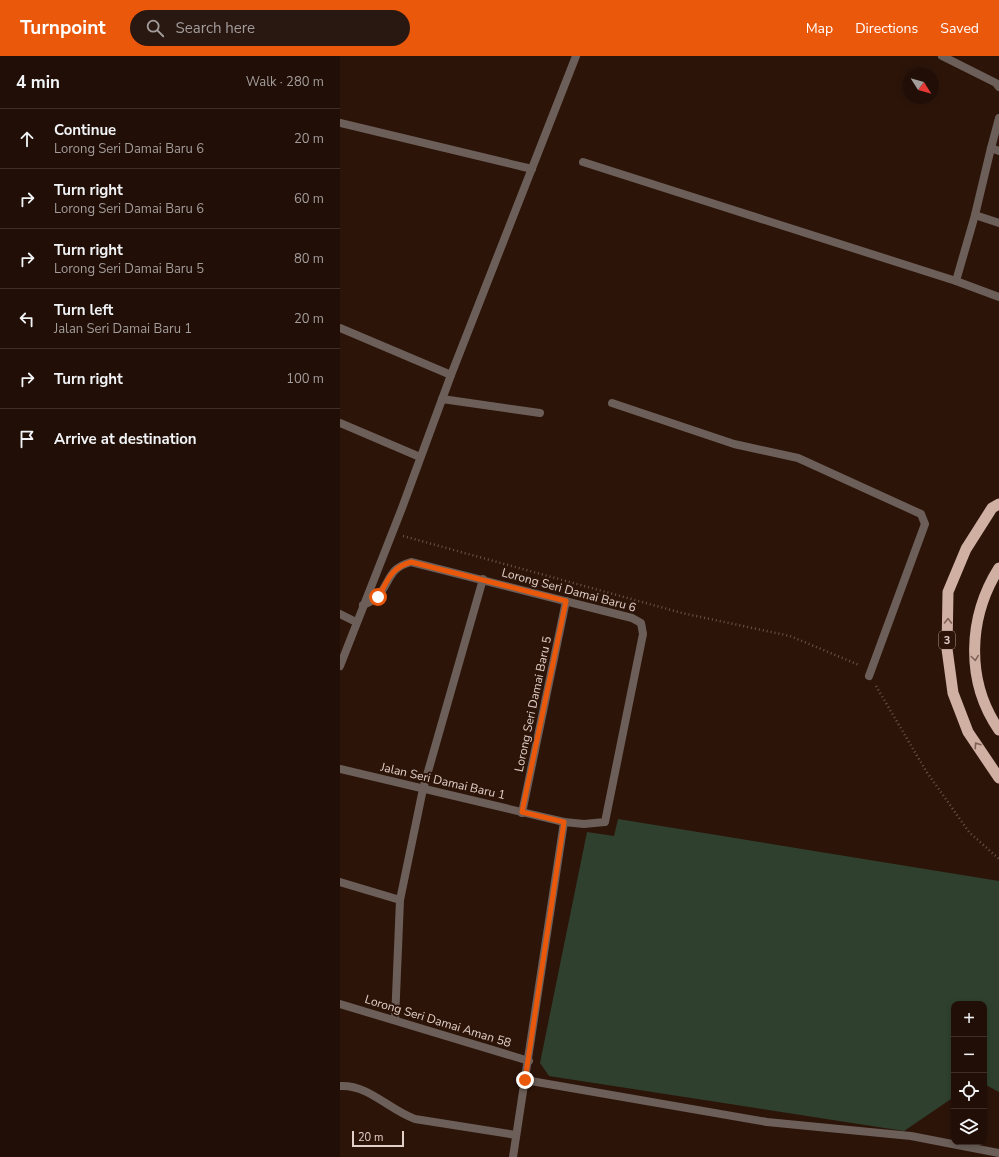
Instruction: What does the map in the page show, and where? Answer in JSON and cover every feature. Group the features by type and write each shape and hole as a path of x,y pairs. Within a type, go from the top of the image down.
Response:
{"highway":[{"name":"3","path":"999,504 992,508 966,549 948,592 947,650 953,693 968,732 999,778"},
{"path":"999,568 979,613 973,649 979,686 992,719 999,730"}],"street":[{"path":"340,666 451,375 576,56"},
{"path":"942,56 996,83 999,87"},
{"path":"956,281 995,150 999,118"},
{"path":"340,123 532,169"},
{"path":"583,162 956,281 999,297"},
{"path":"975,215 999,223"},
{"path":"340,328 451,375"},
{"path":"442,399 540,413"},
{"path":"612,403 734,444 798,458 921,514 925,524 869,676"},
{"path":"340,423 420,457"},
{"name":"Lorong Seri Damai Baru 6","path":"363,605 378,597 391,574 400,565 411,562 632,618 641,623 643,634 606,822 584,824 564,822"},
{"path":"395,1020 400,900 423,789 483,580"},
{"name":"Lorong Seri Damai Baru 5","path":"522,812 566,601"},
{"path":"340,614 356,622"},
{"name":"Jalan Seri Damai Baru 1","path":"340,769 564,822"},
{"path":"513,1157 529,1061 564,822"},
{"path":"340,882 400,900"},
{"name":"Lorong Seri Damai Aman 58","path":"340,1004 529,1061"},
{"path":"525,1080 766,1122 910,1136 999,1153"},
{"path":"340,1086 358,1087 405,1116 415,1119 516,1135"}],"path":[{"path":"392,533 682,613 790,636 857,663 869,676 926,771 969,832 999,859"}],"green space":[{"path":"618,819 999,881 999,1092 987,1086 987,1001 951,1001 951,1099 904,1131 549,1076 540,1063 587,832 614,836"}],"route":[{"path":"378,597 391,574 400,565 411,562 566,601 522,812 564,822 525,1080"}]}
